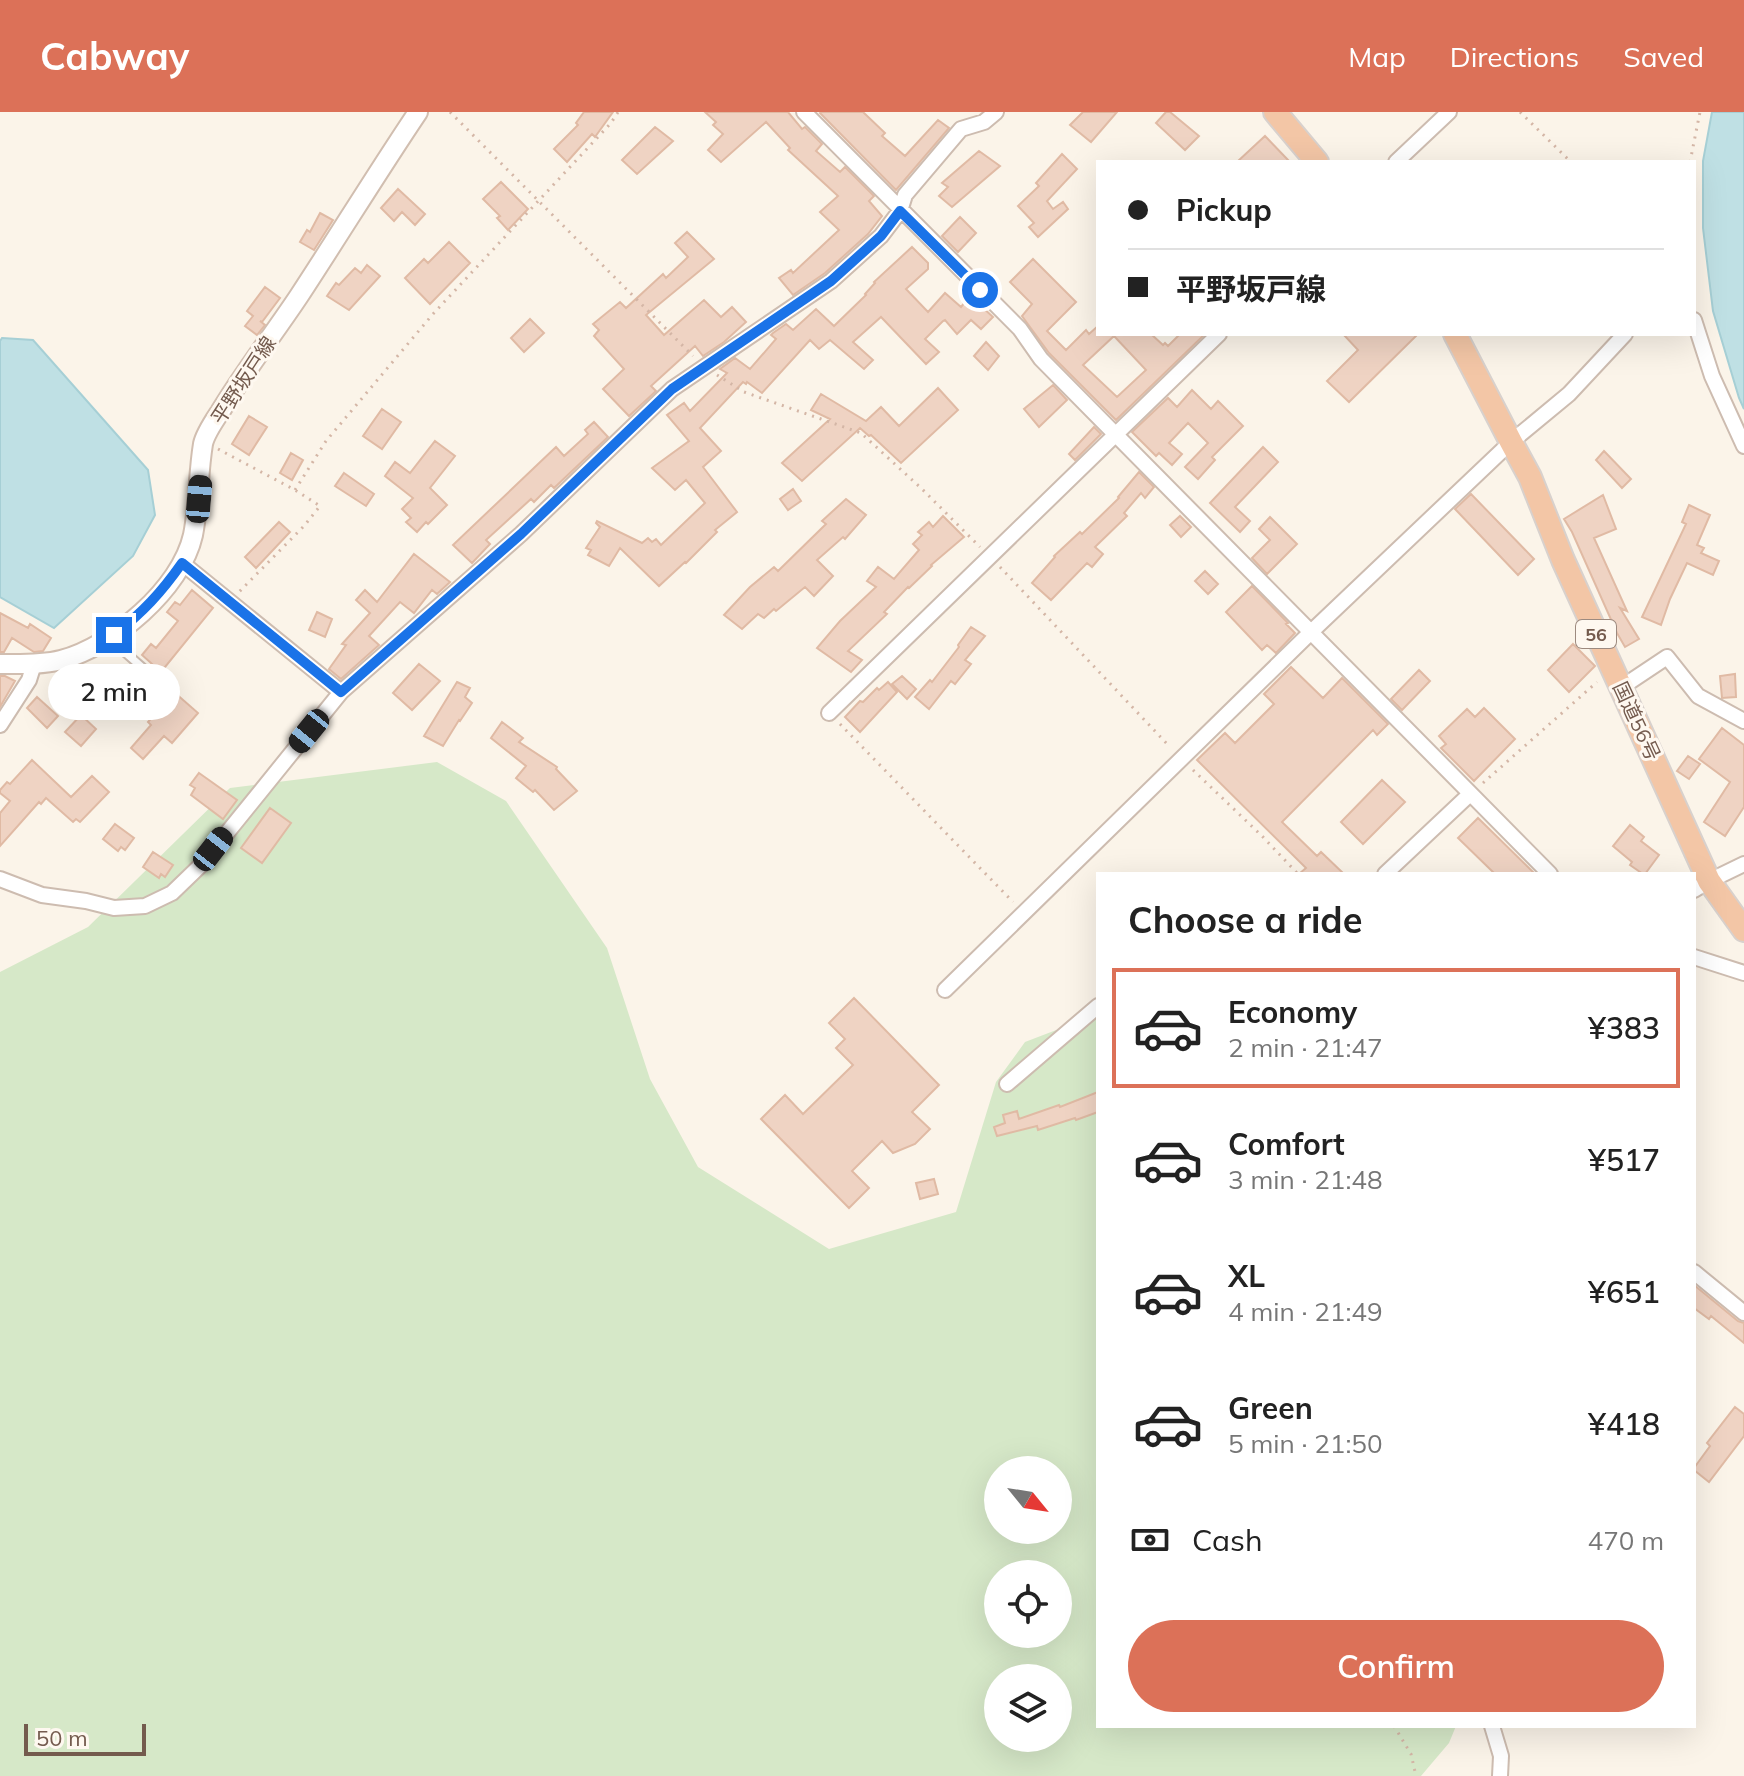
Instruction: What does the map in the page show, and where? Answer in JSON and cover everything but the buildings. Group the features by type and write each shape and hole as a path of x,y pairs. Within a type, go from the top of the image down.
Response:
{"highway":[{"path":"1275,112 1315,160"},
{"name":"国道56号","path":"1456,336 1530,477 1702,885 1744,930"}],"main road":[{"name":"平野坂戸線","path":"0,664 61,660 87,650 114,635 161,592 182,563 192,538 204,441 219,413 418,112"}],"street":[{"path":"804,112 1020,329 1041,359 1548,872"},
{"path":"0,879 42,895 114,908 145,906 172,893 201,865 341,692 521,534 672,389 831,281 881,236 900,211 905,195 961,129 984,122 996,112"},
{"path":"1398,160 1449,112"},
{"path":"1696,326 1712,376 1744,446"},
{"path":"829,713 1217,336"},
{"path":"945,990 1310,633 1511,442 1569,394 1623,336"},
{"path":"182,563 341,692"},
{"path":"1617,678 1667,657 1698,696 1744,721"},
{"path":"0,725 29,680 34,664"},
{"path":"1387,872 1470,794"},
{"path":"1702,885 1744,864"},
{"path":"1696,958 1744,973"},
{"path":"1007,1084 1096,1008"},
{"path":"1696,1274 1744,1313"},
{"path":"1493,1728 1503,1773"}],"lane":[{"path":"114,635 119,647 144,669 153,685"}],"path":[{"path":"450,112 704,367 744,392 861,433 989,556 1182,759 1296,872"},
{"path":"295,490 326,441 433,314 618,112"},
{"path":"1520,112 1569,160"},
{"path":"1690,160 1700,112"},
{"path":"204,441 320,506 230,601"},
{"path":"1470,794 1617,678"},
{"path":"829,713 1024,913"},
{"path":"1395,1728 1411,1754 1416,1776"}],"green space":[{"path":"437,762 506,801 607,948 650,1079 698,1167 829,1249 956,1212 996,1082 1025,1042 1096,1015 1096,1728 1455,1728 1449,1743 1421,1776 0,1776 0,972 88,927 230,788"}],"water":[{"path":"1712,112 1744,112 1744,409 1713,311 1703,228 1703,161"},
{"path":"2,338 33,340 148,470 155,515 133,556 54,628 0,597"}],"route":[{"path":"114,635 161,592 182,563 341,692 521,534 672,389 831,281 881,236 900,211 980,290"}]}
